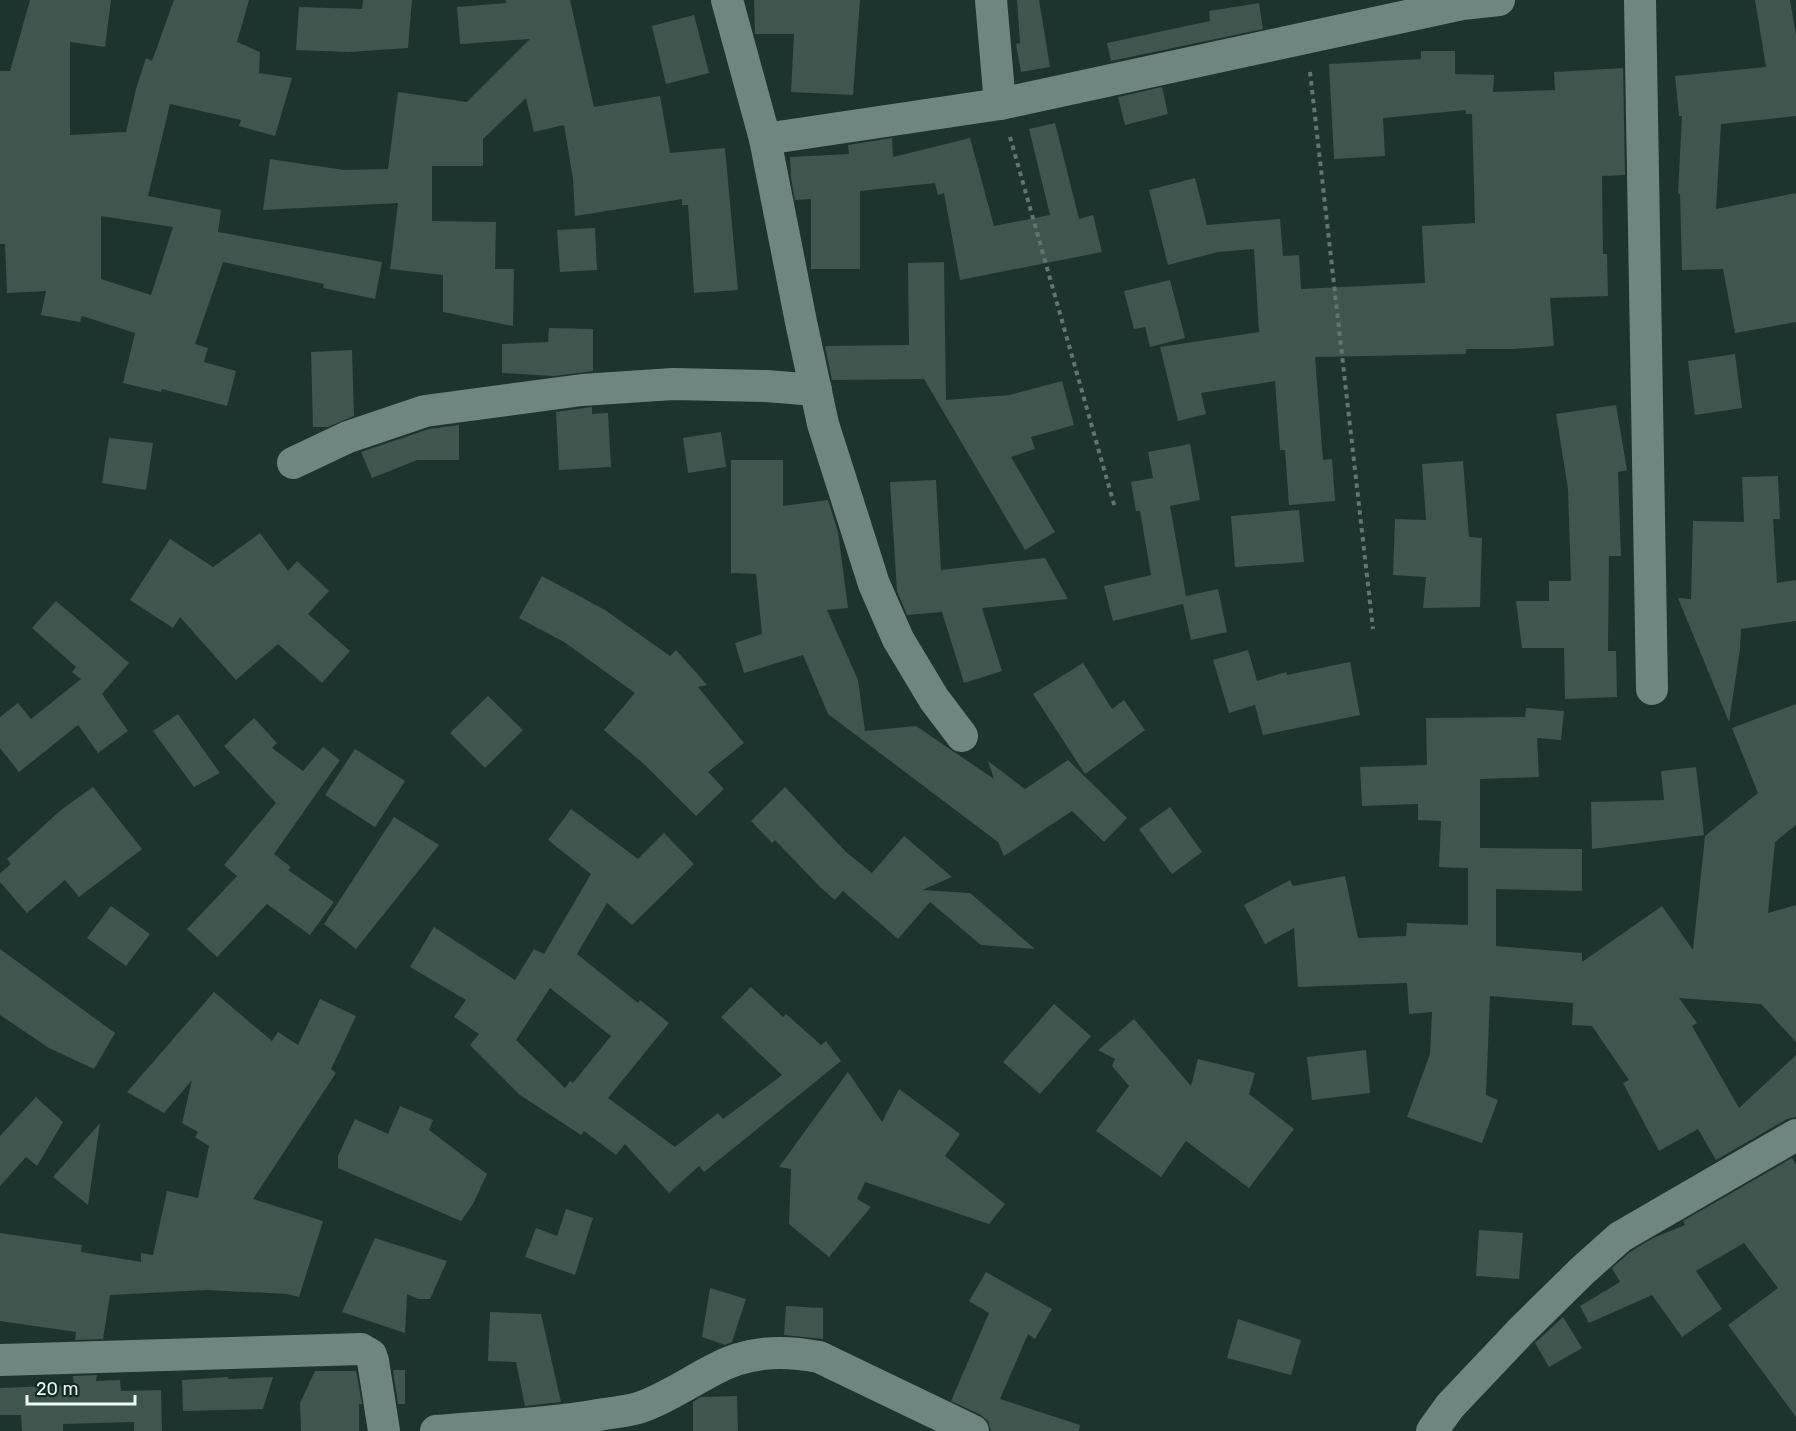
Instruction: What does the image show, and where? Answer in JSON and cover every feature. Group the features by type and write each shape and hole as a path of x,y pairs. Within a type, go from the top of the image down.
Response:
{"street":[{"path":"727,0 765,139 823,424 878,593 898,639 934,699 962,736"},
{"path":"991,0 1000,104"},
{"path":"765,139 1000,104 1462,4 1499,0"},
{"path":"1640,0 1652,689"},
{"path":"293,463 348,437 425,411 446,408 582,390 673,384 766,386 816,390"},
{"path":"1432,1431 1450,1406 1522,1330 1620,1237 1796,1135"},
{"path":"0,1360 361,1349 371,1355 373,1361 384,1431"},
{"path":"436,1431 573,1420 643,1407 684,1387 715,1368 766,1352 791,1352 819,1357 973,1431"}],"path":[{"path":"1307,38 1373,629"},
{"path":"1000,104 1115,508"}],"building":[{"path":"30,0 111,0 105,47 70,42 70,135 126,132 146,58 152,61 174,0 249,0 237,42 260,52 259,73 292,78 275,136 239,126 241,120 170,104 148,196 221,210 218,232 382,262 375,299 323,288 324,284 223,262 195,344 208,348 204,362 236,371 227,406 162,389 161,392 123,383 135,333 82,316 80,322 41,315 46,291 7,293 5,244 0,244 0,71 10,71","holes":["101,216 173,227 151,295 101,279"]},
{"path":"363,0 412,0 408,48 348,52 296,50 299,7 362,9"},
{"path":"506,0 570,0 594,107 660,96 670,153 725,148 738,290 694,293 688,205 682,205 682,199 575,216 573,179 564,125 534,132 526,98 483,139 483,166 432,166 432,221 496,222 495,269 514,269 513,326 443,312 443,275 390,269 398,203 263,210 270,159 344,170 388,169 398,92 467,102 530,39 460,44 457,7 506,3"},
{"path":"754,0 860,0 853,95 791,92 794,34 755,34"},
{"path":"1017,0 1039,0 1050,67 1021,72 1016,44 1020,43"},
{"path":"1755,0 1790,0 1796,35 1796,116 1721,124 1716,209 1796,193 1796,322 1735,333 1723,269 1682,270 1680,194 1678,194 1682,116 1679,116 1675,76 1766,67"},
{"path":"1259,3 1263,29 1111,61 1107,43 1210,21 1209,11"},
{"path":"694,15 709,73 666,84 652,26"},
{"path":"1421,51 1455,51 1455,74 1494,75 1493,92 1555,90 1554,72 1623,68 1625,175 1602,176 1603,254 1607,254 1608,296 1550,298 1554,346 1466,349 1466,354 1315,357 1323,460 1332,459 1335,501 1289,505 1285,450 1280,450 1275,381 1201,393 1206,414 1178,421 1160,347 1259,332 1254,249 1218,252 1168,265 1149,190 1195,178 1207,225 1280,219 1283,256 1299,255 1301,289 1425,283 1422,226 1475,223 1472,114 1466,114 1466,110 1383,118 1385,156 1334,159 1329,64 1421,59"},
{"path":"1162,87 1168,114 1125,125 1118,97"},
{"path":"1055,123 1079,219 1093,215 1102,252 960,280 944,193 938,195 935,183 860,191 860,269 811,269 811,199 795,200 790,157 849,154 848,145 892,138 893,157 970,138 994,226 1050,215 1029,129"},
{"path":"595,228 597,270 560,272 557,230"},
{"path":"944,262 946,400 1009,395 1062,381 1074,425 1031,437 1035,449 1011,457 1055,532 1025,550 924,379 832,380 825,346 909,345 908,263"},
{"path":"1170,280 1185,338 1150,347 1145,327 1134,329 1124,291"},
{"path":"549,328 593,329 593,371 554,376 502,373 502,344 548,342"},
{"path":"352,350 354,416 328,427 313,427 311,352"},
{"path":"1735,354 1742,408 1695,415 1688,361"},
{"path":"1616,405 1627,470 1618,472 1621,556 1609,556 1608,651 1616,651 1617,697 1565,699 1564,648 1522,648 1516,601 1549,601 1549,581 1571,581 1568,489 1556,414"},
{"path":"592,407 592,414 608,413 611,467 559,470 556,412"},
{"path":"459,425 459,460 417,460 372,478 361,452 429,429"},
{"path":"721,432 726,467 688,473 683,438"},
{"path":"109,438 153,443 146,490 102,483"},
{"path":"1190,444 1200,500 1170,506 1186,596 1218,589 1227,632 1191,640 1183,604 1113,621 1104,586 1151,575 1140,511 1136,511 1131,482 1153,478 1148,452"},
{"path":"731,460 783,460 783,506 828,500 838,532 848,608 827,610 858,680 865,731 916,726 994,779 988,761 1025,789 1068,760 1127,818 1104,842 1072,811 1004,856 998,842 828,714 803,655 744,673 735,643 762,634 756,574 731,573"},
{"path":"1463,461 1469,537 1482,538 1480,607 1423,608 1426,577 1393,575 1395,519 1426,520 1422,464"},
{"path":"1778,476 1780,519 1773,519 1777,583 1796,580 1796,621 1741,629 1729,722 1678,598 1691,599 1693,521 1744,522 1742,477"},
{"path":"936,480 941,570 1045,558 1068,599 982,608 1002,671 964,683 942,612 907,615 897,591 890,482"},
{"path":"1299,510 1304,562 1235,567 1231,516"},
{"path":"260,533 288,571 297,561 329,591 308,614 350,651 322,683 278,644 236,680 180,617 173,628 130,600 170,539 213,567"},
{"path":"542,576 605,610 670,656 676,650 707,685 698,687 744,743 708,772 724,789 696,816 645,765 604,730 635,693 564,642 519,618"},
{"path":"56,601 129,663 102,694 128,731 98,753 78,725 19,772 0,748 0,717 18,703 31,719 81,679 72,672 76,667 32,628"},
{"path":"1248,650 1257,681 1286,672 1287,675 1350,662 1360,715 1263,735 1255,705 1229,713 1213,660"},
{"path":"1083,663 1112,709 1124,700 1145,730 1085,774 1033,694"},
{"path":"488,696 523,730 485,768 450,733"},
{"path":"1796,704 1796,825 1775,842 1768,913 1796,905 1796,1042 1761,1004 1679,998 1697,1023 1692,1026 1739,1108 1796,1055 1796,1117 1787,1119 1716,1160 1698,1129 1659,1151 1623,1083 1629,1080 1592,1026 1572,1025 1573,1003 1490,996 1486,1095 1498,1100 1482,1143 1407,1117 1430,1054 1432,1012 1409,1014 1407,983 1298,987 1294,928 1265,944 1244,905 1290,880 1293,886 1345,876 1358,938 1406,936 1407,923 1468,925 1468,868 1439,867 1441,821 1418,820 1418,804 1362,806 1360,767 1427,765 1426,718 1525,717 1526,708 1564,711 1561,740 1537,738 1539,777 1480,779 1480,848 1582,849 1582,891 1496,889 1496,946 1582,953 1582,962 1662,906 1693,950 1705,836 1758,793 1732,728"},
{"path":"178,714 220,773 194,787 153,731"},
{"path":"254,718 277,743 272,748 303,771 323,747 340,760 274,854 291,867 288,870 334,902 310,935 267,904 217,957 187,929 237,876 224,865 276,803 224,746"},
{"path":"355,749 405,781 375,827 325,795"},
{"path":"1696,767 1704,835 1592,849 1591,802 1664,800 1661,771"},
{"path":"93,787 142,849 79,897 65,880 27,913 0,882 0,873 11,864 7,859 61,810"},
{"path":"785,787 846,852 872,873 904,836 952,877 922,890 970,893 1035,949 981,945 930,902 898,939 843,891 835,900 775,840 772,843 751,821"},
{"path":"1170,807 1202,852 1172,874 1139,829"},
{"path":"571,809 638,859 664,833 694,864 632,925 607,903 577,954 638,1003 640,1000 669,1023 608,1098 675,1147 718,1113 723,1119 782,1075 721,1017 751,987 783,1017 786,1014 821,1045 826,1041 841,1061 704,1172 699,1166 669,1193 625,1144 616,1155 584,1131 581,1135 520,1095 470,1045 479,1034 454,1017 466,1000 410,967 434,927 515,980 534,949 544,954 591,874 548,840","holes":["550,988 611,1036 573,1083 570,1081 565,1088 516,1040"]},
{"path":"394,817 439,845 356,949 324,924"},
{"path":"111,906 150,934 126,966 87,938"},
{"path":"0,949 115,1033 94,1069 49,1048 0,1015"},
{"path":"214,992 272,1041 278,1032 298,1045 320,999 356,1016 331,1069 336,1073 253,1199 323,1221 299,1297 287,1294 207,1290 110,1295 103,1339 75,1340 76,1332 0,1321 0,1233 82,1245 81,1252 141,1262 141,1253 153,1255 167,1191 198,1198 209,1146 195,1137 198,1132 182,1123 192,1080 164,1113 127,1092"},
{"path":"1054,1004 1091,1036 1040,1094 1003,1062"},
{"path":"1134,1019 1191,1086 1198,1059 1255,1073 1249,1094 1294,1129 1249,1188 1186,1141 1161,1177 1096,1131 1129,1086 1112,1066 1115,1059 1098,1050"},
{"path":"1366,1050 1370,1093 1312,1100 1307,1057"},
{"path":"848,1072 882,1122 899,1089 960,1134 945,1156 1005,1204 989,1224 865,1182 857,1199 871,1207 829,1257 789,1224 791,1169 779,1167"},
{"path":"36,1097 63,1122 37,1166 26,1157 0,1186 0,1136"},
{"path":"400,1106 433,1120 429,1130 487,1174 473,1204 461,1221 338,1168 338,1156 355,1119 388,1134"},
{"path":"100,1123 88,1205 53,1177"},
{"path":"1792,1158 1796,1165 1796,1417 1728,1325 1778,1288 1744,1243 1696,1271 1722,1309 1682,1337 1652,1295 1589,1323 1580,1306 1620,1282 1612,1268 1630,1252 1653,1238 1685,1225 1683,1221"},
{"path":"566,1209 593,1218 575,1275 525,1257 536,1228 557,1236"},
{"path":"1479,1230 1523,1233 1519,1279 1476,1276"},
{"path":"375,1238 447,1261 430,1299 418,1299 407,1294 405,1333 342,1312"},
{"path":"986,1272 1052,1309 1035,1339 1028,1334 1000,1399 1080,1425 1079,1431 991,1431 988,1421 981,1415 951,1401 989,1313 969,1301"},
{"path":"710,1288 746,1299 732,1342 725,1345 702,1337"},
{"path":"786,1306 823,1308 823,1339 784,1335"},
{"path":"490,1312 541,1314 561,1402 525,1406 516,1362 488,1361"},
{"path":"1563,1317 1582,1348 1549,1367 1535,1343"},
{"path":"1238,1319 1301,1340 1291,1375 1227,1358"},
{"path":"393,1370 405,1370 405,1404 398,1404"},
{"path":"315,1371 356,1371 362,1404 359,1404 359,1431 301,1431 300,1403"},
{"path":"97,1375 96,1381 120,1380 121,1391 161,1390 162,1431 134,1431 134,1422 63,1424 63,1431 22,1431 21,1415 0,1415 0,1388 74,1385 73,1376"},
{"path":"228,1377 228,1379 273,1377 263,1409 183,1411 182,1380"},
{"path":"737,1396 738,1431 693,1431 693,1402 701,1397"}]}
